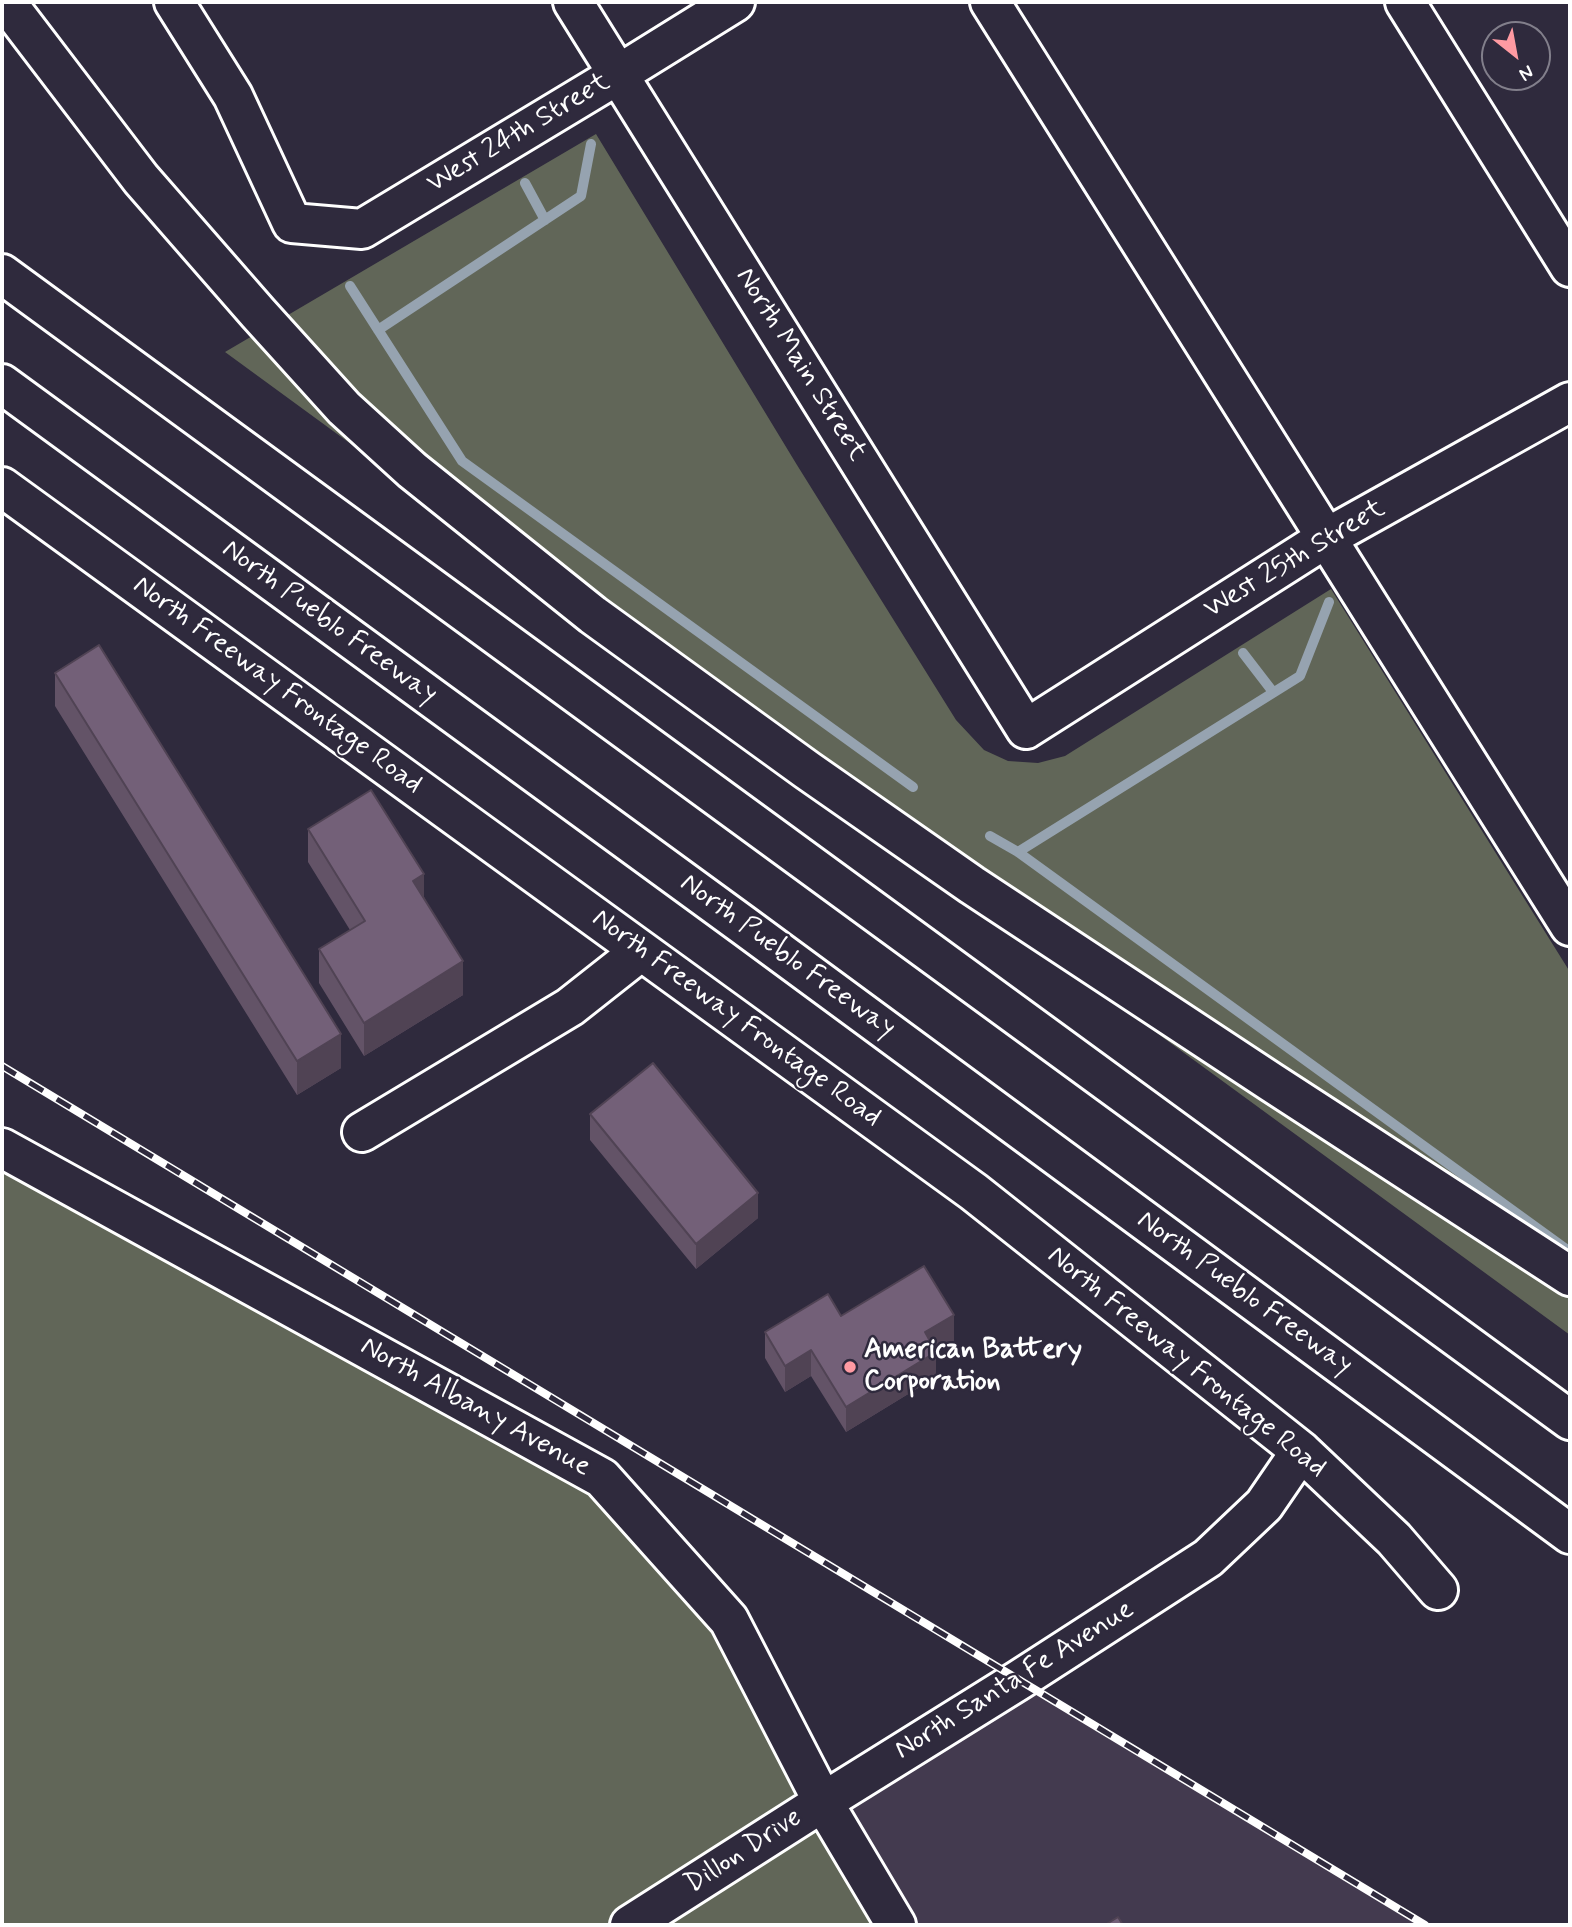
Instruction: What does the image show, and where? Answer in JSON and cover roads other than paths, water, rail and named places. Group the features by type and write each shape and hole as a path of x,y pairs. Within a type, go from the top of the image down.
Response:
{"main road":[{"path":"6,2 150,189 344,408 412,470 593,615 851,801 983,892 1570,1276"},
{"name":"West 24th Street","path":"174,2 233,96 292,223 362,229 735,2"},
{"name":"North Main Street","path":"573,2 1026,729"},
{"path":"990,2 1570,926"},
{"path":"1405,2 1570,267"},
{"path":"2,274 1570,1420"},
{"name":"North Pueblo Freeway","path":"2,384 732,916 1570,1534"},
{"name":"West 25th Street","path":"1026,729 1328,537 1570,402"},
{"name":"North Freeway Frontage Road","path":"2,486 974,1192 1301,1451 1394,1539 1438,1590"},
{"path":"362,1132 570,1007 641,951"},
{"name":"North Albany Avenue","path":"2,1148 603,1478 729,1619 823,1802"},
{"name":"North Santa Fe Avenue","path":"823,1802 1208,1558 1264,1505 1301,1451"},
{"path":"823,1802 896,1925"},
{"name":"Dillon Drive","path":"630,1925 823,1802"}],"waterway":[{"path":"378,330 581,196 591,144"},
{"path":"525,183 545,220"},
{"path":"350,286 462,461 913,787"},
{"path":"1018,852 1300,676 1329,602"},
{"path":"1243,653 1273,692"},
{"path":"990,836 1018,852 1570,1252"}],"railway":[{"path":"2,1066 1425,1925"}],"place":[{"name":"American Battery Corporation","path":"850,1367"}]}
